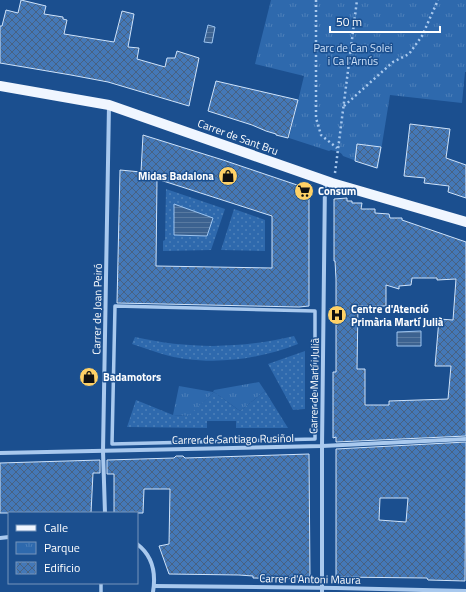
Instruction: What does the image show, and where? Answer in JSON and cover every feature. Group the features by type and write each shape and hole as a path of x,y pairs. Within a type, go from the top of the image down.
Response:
{"main road":[{"name":"Carrer de Sant Bru","path":"0,86 109,105 329,182 466,222"}],"street":[{"name":"Carrer de Joan Peiró","path":"104,512 103,451 109,105"},
{"name":"Carrer de Martí i Julià","path":"322,590 322,446 329,182"},
{"path":"115,306 315,311 315,439 112,444 115,306"},
{"name":"Carrer de Santiago Rusiñol","path":"0,453 322,446 466,439"},
{"path":"138,545 143,549 154,569 153,592"},
{"name":"Carrer d'Antoni Maura","path":"154,586 322,590 466,591"}],"path":[{"path":"316,0 316,118 322,135 338,148"},
{"path":"329,182 338,148 357,0"},
{"path":"344,107 393,62 408,54 422,36 438,0"}],"green space":[{"name":"Parc de Can Solei i Ca l'Arnús","path":"271,0 466,0 466,72 462,103 390,95 378,169 343,156 338,152 331,150 329,151 289,138 304,76 255,64"},
{"path":"166,189 225,209 211,250 163,251 163,241 165,240"},
{"path":"234,209 265,220 265,251 221,250"},
{"path":"294,336 298,344 284,349 243,359 214,361 179,358 132,344 135,337 175,344 214,346 254,343"},
{"path":"305,351 305,409 293,410 268,364"},
{"path":"259,382 265,391 240,411 214,392 189,416 173,415 179,386 213,392 214,390"},
{"path":"265,391 288,428 236,428 236,421 207,421 207,428 127,427 136,400 173,415 188,416 214,392 240,411"}],"shaded area":[{"path":"208,25 215,27 212,43 204,42"},
{"path":"174,204 213,218 207,236 174,235"},
{"path":"421,331 421,346 397,346 397,332"}],"building":[{"path":"21,0 46,6 44,14 63,17 63,19 67,20 64,34 114,42 122,11 134,14 128,47 139,48 137,59 165,67 167,58 175,58 177,51 199,58 189,106 108,82 0,63 0,26 2,26 6,10 18,13"},
{"path":"216,81 298,100 288,138 208,111"},
{"path":"410,124 450,129 446,158 466,165 466,198 448,192 449,186 424,183 425,178 404,176"},
{"path":"143,135 309,189 309,306 117,303 120,170 141,172","holes":["157,179 272,216 272,268 156,266"]},
{"path":"357,144 381,147 377,168 355,161"},
{"path":"347,198 347,201 352,201 352,203 362,203 361,209 375,209 375,213 389,214 390,218 402,218 402,220 466,242 466,436 336,442 336,437 333,438 333,372 336,372 334,199","holes":["412,278 437,278 437,280 456,279 453,320 439,319 435,366 451,366 448,399 389,401 389,405 365,405 365,369 357,369 358,306 386,306 386,285 399,289 399,286 411,285"]},
{"path":"466,442 465,581 428,580 427,578 336,577 336,449","holes":["380,498 408,498 406,522 379,520"]},
{"path":"309,454 310,579 253,578 253,576 239,575 169,574 159,546 169,544 170,489 144,489 143,513 114,512 114,474 107,474 107,460 174,458 176,456 183,456 185,458"},
{"path":"100,460 100,473 93,473 91,512 0,513 0,463"}],"place":[{"name":"Midas Badalona","path":"228,176"},
{"name":"Consum","path":"304,191"},
{"name":"Centre d'Atenció Primària Martí Julià","path":"337,315"},
{"name":"Badamotors","path":"89,377"}]}
